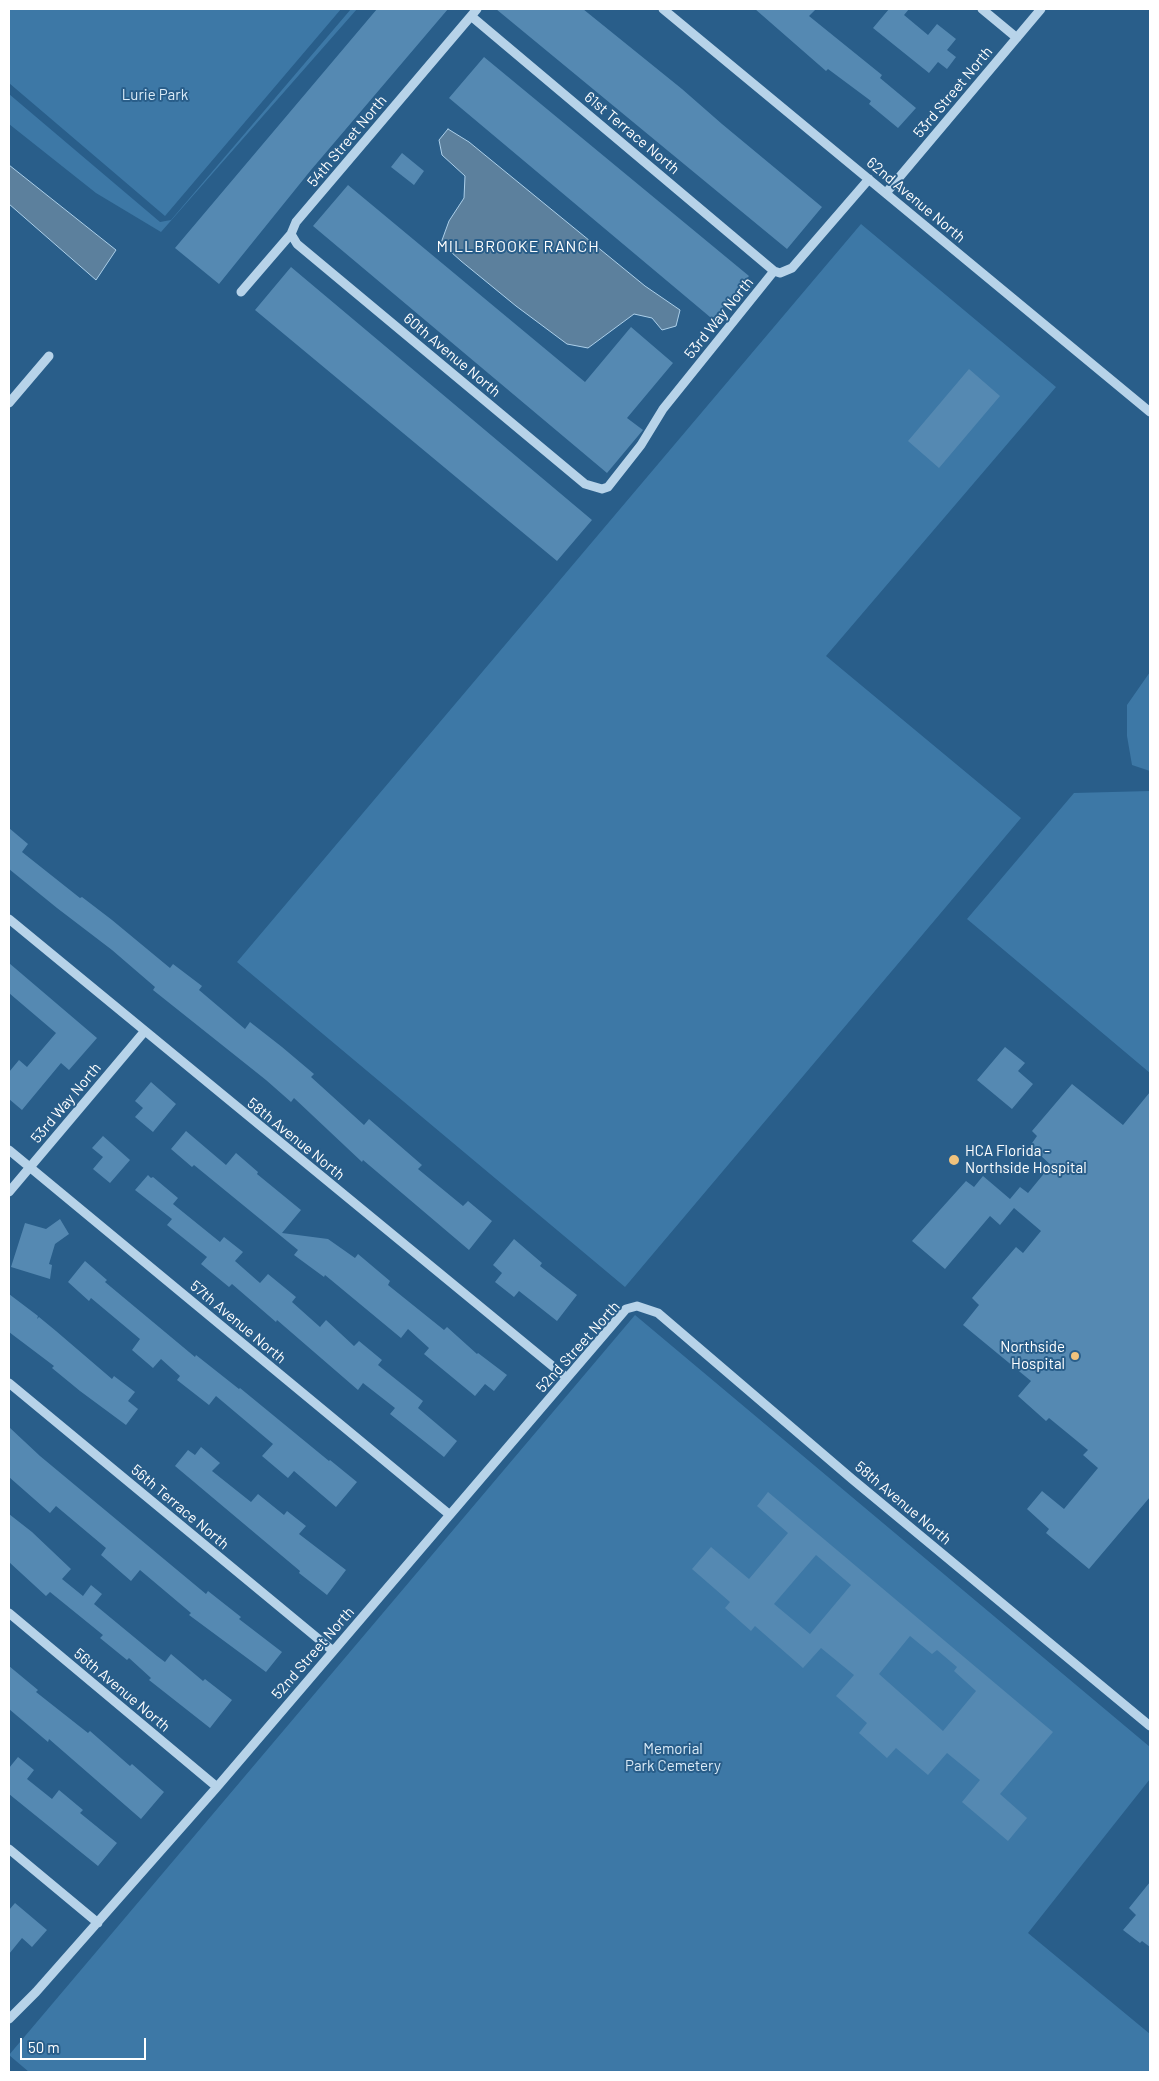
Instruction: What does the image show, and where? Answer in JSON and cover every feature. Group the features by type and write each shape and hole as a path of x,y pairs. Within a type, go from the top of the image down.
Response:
{"street":[{"name":"62nd Avenue North","path":"664,9 1150,412"},
{"path":"982,9 1017,38"},
{"name":"53rd Street North","path":"886,193 1041,9"},
{"name":"54th Street North","path":"242,292 291,234 296,222 474,12"},
{"name":"61st Terrace North","path":"474,12 774,271"},
{"name":"53rd Way North","path":"602,489 608,487 614,480 646,438 663,409 774,271 780,273 792,268 869,179"},
{"name":"60th Avenue North","path":"291,234 297,244 585,484 602,489"},
{"path":"9,404 49,356"},
{"name":"58th Avenue North","path":"9,919 144,1032 567,1378"},
{"name":"53rd Way North","path":"9,1192 144,1032"},
{"name":"57th Avenue North","path":"9,1150 450,1515"},
{"name":"58th Avenue North","path":"637,1306 658,1313 852,1479 1150,1726"},
{"name":"52nd Street North","path":"9,2019 98,1923 217,1787 626,1309 637,1306"},
{"name":"56th Terrace North","path":"9,1383 333,1651"},
{"name":"56th Avenue North","path":"9,1613 217,1787"},
{"path":"9,1849 98,1923"}],"green space":[{"name":"Lurie Park","path":"9,9 341,9 165,216 9,83"},
{"path":"351,9 357,9 161,232 96,193 9,124 9,94 160,222 171,220"},
{"path":"861,224 1056,387 826,656 1021,818 625,1287 237,962"},
{"path":"1150,672 1150,771 1132,765 1127,736 1127,705"},
{"path":"1150,791 1150,1073 967,919 1074,793"},
{"name":"Memorial Park Cemetery","path":"635,1315 1150,1747 1150,1779 1028,1933 1150,2034 1150,2072 29,2072 9,2055"}],"shaded area":[{"path":"448,129 469,142 645,286 680,310 676,326 662,330 652,318 634,314 588,348 567,344 516,306 461,261 441,243 449,221 464,198 465,176 442,155 439,140"},
{"path":"9,165 116,250 96,280 9,204"}],"building":[{"path":"377,9 448,9 311,170 219,284 175,248"},
{"path":"496,9 583,9 682,89 822,207 787,249"},
{"path":"755,9 816,9 809,16 882,75 880,78 916,108 898,128 869,104 871,101 828,69 826,71"},
{"path":"889,9 909,9 904,15 928,35 937,24 956,39 947,50 956,57 947,69 938,62 929,73 873,28"},
{"path":"484,57 749,276 715,317 710,317 449,98"},
{"path":"402,153 424,171 414,185 391,167"},
{"path":"348,185 585,382 631,327 673,363 627,418 643,430 607,473 313,226"},
{"path":"291,267 592,520 557,561 255,310"},
{"path":"969,369 1000,396 939,468 908,441"},
{"path":"9,828 28,844 22,852 80,898 82,897 112,920 170,968 173,964 202,986 199,990 245,1029 250,1022 282,1047 314,1074 311,1077 364,1125 369,1119 422,1165 418,1169 463,1206 468,1201 492,1221 469,1250 363,1160 362,1162 294,1098 291,1102 153,990 155,987 112,950 9,869"},
{"path":"9,963 97,1038 69,1070 61,1063 22,1110 9,1099 9,1072 19,1060 27,1067 56,1033 9,993"},
{"path":"1005,1047 1025,1063 1018,1071 1033,1084 1012,1109 977,1080"},
{"path":"151,1082 176,1104 153,1132 135,1117 143,1108 135,1101"},
{"name":"Northside Hospital","path":"1072,1084 1123,1125 1150,1092 1150,1497 1089,1569 1046,1533 1049,1529 1027,1509 1042,1491 1064,1509 1098,1468 1083,1455 1088,1450 1049,1418 1046,1421 1018,1396 1031,1381 963,1325 979,1305 972,1298 1016,1247 1023,1253 1041,1231 1014,1208 1000,1225 990,1216 945,1269 912,1241 966,1181 974,1187 983,1176 1010,1199 1020,1187 1028,1193 1051,1165 1030,1146 1037,1136 1032,1131"},
{"path":"186,1131 226,1165 236,1153 258,1172 257,1174 301,1210 282,1233 328,1239 355,1258 358,1254 390,1281 388,1285 444,1330 447,1327 477,1354 507,1375 494,1391 485,1384 475,1396 424,1354 429,1348 408,1329 401,1338 325,1275 324,1277 294,1255 298,1250 194,1165 192,1167 171,1149"},
{"path":"103,1136 130,1160 110,1183 93,1169 103,1157 92,1148"},
{"path":"148,1175 178,1198 173,1204 220,1242 224,1237 243,1252 235,1261 260,1283 268,1274 296,1297 292,1302 320,1327 326,1320 354,1346 359,1341 382,1360 378,1365 423,1401 418,1408 457,1441 444,1457 390,1414 395,1408 363,1383 358,1390 277,1320 276,1322 232,1284 229,1287 201,1264 207,1257 167,1225 172,1219 135,1190"},
{"path":"60,1219 69,1234 55,1244 49,1264 52,1265 50,1279 11,1267 25,1223 46,1229"},
{"path":"514,1239 542,1263 540,1266 577,1295 557,1321 519,1291 514,1297 495,1282 502,1273 493,1265"},
{"path":"85,1261 107,1280 105,1282 195,1357 196,1355 240,1388 357,1482 336,1507 294,1471 288,1478 262,1456 273,1444 216,1396 209,1405 177,1380 180,1376 161,1359 153,1368 132,1350 140,1339 91,1298 89,1301 68,1282"},
{"path":"9,1294 112,1379 114,1376 135,1392 128,1401 138,1409 126,1425 80,1391 52,1368 54,1366 9,1332"},
{"path":"9,1427 40,1456 206,1594 208,1591 241,1617 239,1619 282,1652 266,1672 189,1615 191,1613 140,1570 131,1581 101,1555 106,1548 56,1506 50,1513 9,1477"},
{"path":"201,1447 220,1463 212,1471 251,1502 258,1494 284,1515 287,1511 306,1526 299,1534 346,1570 327,1595 175,1466 188,1450 195,1455"},
{"path":"768,1492 1053,1732 1000,1794 1027,1818 1008,1841 962,1802 980,1780 947,1753 928,1775 896,1748 887,1758 859,1733 867,1723 836,1696 854,1675 821,1648 803,1668 755,1626 751,1631 725,1608 730,1602 692,1569 711,1547 749,1579 788,1533 757,1506","holes":["816,1555 851,1585 810,1634 774,1604","910,1636 932,1654 937,1650 957,1667 954,1671 976,1691 943,1731 879,1674"]},
{"path":"9,1514 32,1532 71,1569 62,1579 83,1596 91,1585 102,1594 94,1604 157,1656 165,1662 171,1654 203,1681 205,1679 232,1700 210,1728 149,1680 151,1678 129,1658 127,1660 100,1638 103,1635 50,1592 46,1596 9,1562"},
{"path":"9,1666 38,1690 36,1692 88,1733 90,1731 130,1766 132,1764 164,1792 141,1819 49,1739 48,1742 9,1709"},
{"path":"18,1757 34,1770 27,1779 52,1799 59,1790 83,1810 80,1813 117,1843 98,1866 9,1794 9,1768"},
{"path":"1150,1882 1150,1947 1142,1941 1140,1943 1123,1930 1136,1915 1129,1908"},
{"path":"15,1903 47,1930 32,1947 22,1938 9,1954 9,1910"}],"place":[{"name":"HCA Florida - Northside Hospital","path":"954,1160"},
{"name":"Northside Hospital","path":"1075,1356"}],"district":[{"name":"MILLBROOKE RANCH","path":"518,247"}]}
